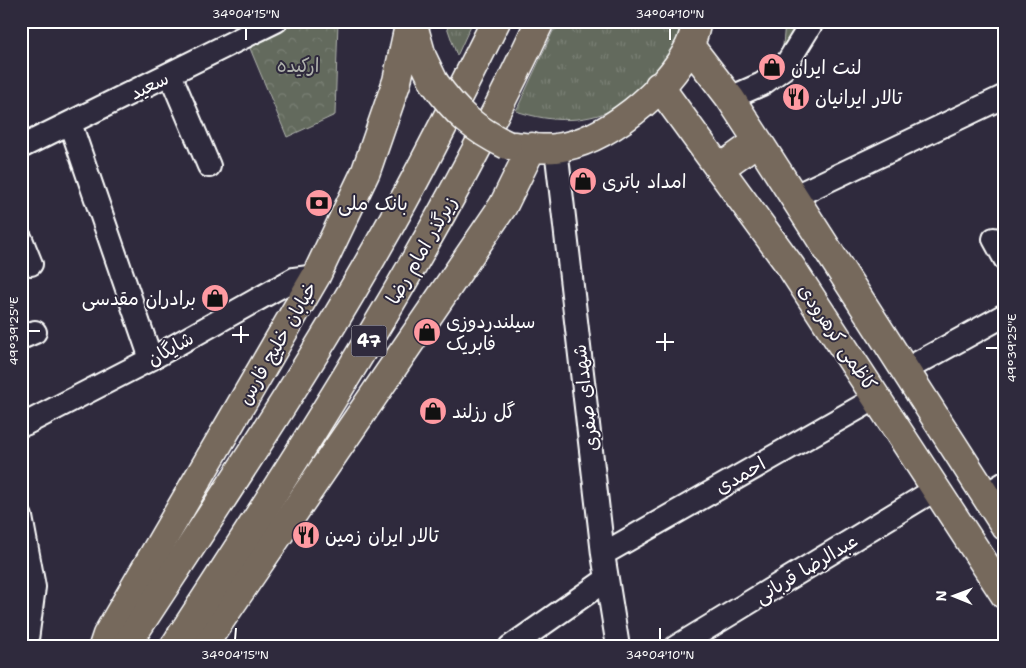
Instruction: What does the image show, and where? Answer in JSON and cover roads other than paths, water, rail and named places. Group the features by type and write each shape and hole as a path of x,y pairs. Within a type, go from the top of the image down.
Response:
{"main road":[{"path":"411,21 422,57 434,82 463,118 482,133 532,147 592,138 628,117 673,72 694,34"},
{"name":"خیابان خلیج فارس","path":"103,647 112,627 316,276 366,171 397,81 411,21"},
{"name":"زیرگذر امام رضا","path":"128,643 243,468 358,279 447,119 496,21"},
{"name":"زیرگذر امام رضا","path":"174,647 274,494 374,334 491,124 540,21"},
{"name":"کاظمی کرهرودی","path":"694,34 730,98 905,370 995,489 1005,526"},
{"name":"کاظمی کرهرودی","path":"659,86 791,267 878,397 1005,595"},
{"path":"719,170 758,142"},
{"path":"202,647 503,206 532,147"}],"street":[{"name":"سعید","path":"21,147 276,21"},
{"path":"730,98 762,84 784,68 813,21"},
{"path":"170,74 209,166"},
{"path":"793,198 1005,96"},
{"path":"70,123 151,359"},
{"name":"شهدای صفری","path":"532,147 618,647"},
{"path":"21,238 31,264"},
{"path":"994,239 1005,259"},
{"name":"شایگان","path":"25,424 151,359 294,279 316,276"},
{"path":"905,370 1005,315"},
{"name":"احمدی","path":"603,554 878,397"},
{"name":"عبدالرضا قربانی","path":"676,647 936,488"},
{"path":"21,517 34,588 26,647"},
{"path":"510,647 607,579"}],"place":[{"name":"لنت ایران","path":"772,67"},
{"name":"تالار ایرانیان","path":"796,97"},
{"name":"امداد باتری","path":"583,181"},
{"name":"بانک ملی","path":"319,203"},
{"name":"برادران مقدسی","path":"215,298"},
{"name":"سیلندردوزی فابریک","path":"427,332"},
{"name":"گل رزلند","path":"433,411"},
{"name":"تالار ایران زمین","path":"306,535"}],"park label":[{"name":"ارکیده","path":"298,65"}]}
